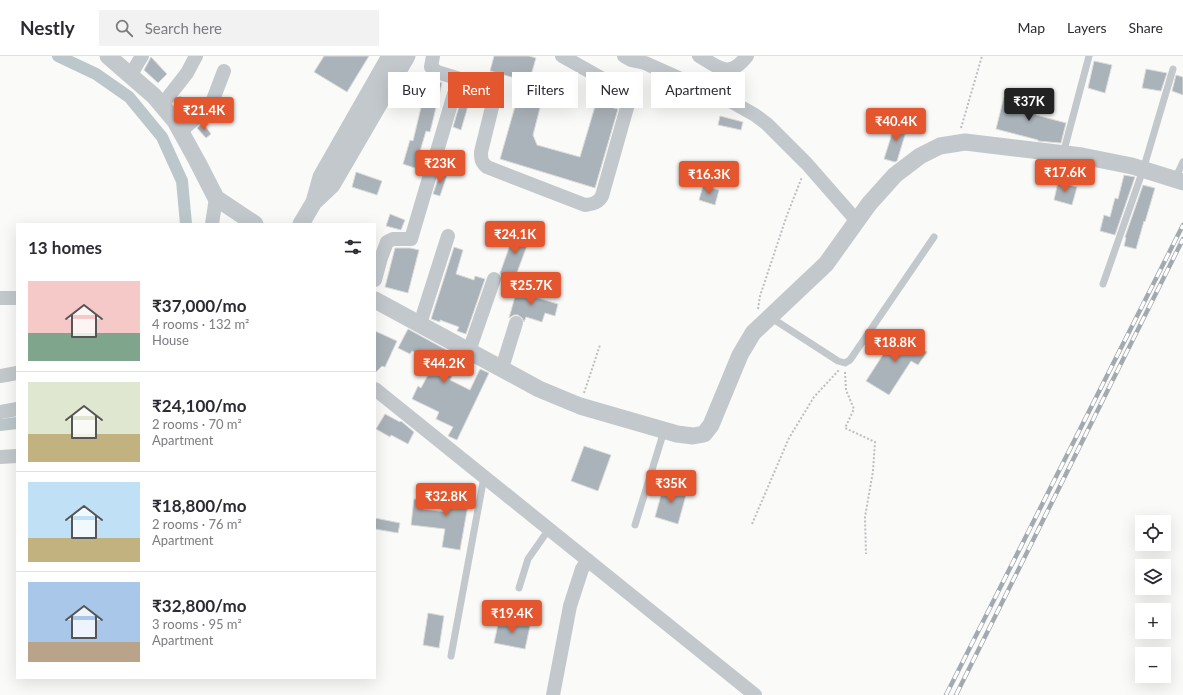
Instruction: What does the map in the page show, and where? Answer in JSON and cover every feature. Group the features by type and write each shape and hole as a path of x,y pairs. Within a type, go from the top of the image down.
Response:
{"street":[{"path":"108,56 154,96 175,121 216,198 254,223"},
{"path":"130,76 142,56"},
{"path":"162,106 187,73 196,56"},
{"path":"302,223 314,202 332,185 369,107 390,56"},
{"path":"369,107 407,56"},
{"path":"433,56 431,67 436,72 486,87 492,90 495,95 481,152 483,164 487,167 585,205 592,204 598,202 602,196 628,104 628,98 625,92 619,88 562,56"},
{"path":"626,56 631,60 643,60 732,102 755,115 767,124 807,164 856,220"},
{"path":"699,56 725,70 734,69 742,63 747,56"},
{"path":"181,131 212,105 224,71"},
{"path":"376,276 387,242 393,239 411,239 450,108"},
{"path":"376,301 539,389 580,406 664,431 693,436 704,434 711,425 740,355 764,314 795,294 826,264 856,220 894,175 920,156 940,146 956,143 972,143 1082,156 1132,166 1179,180"},
{"path":"212,223 216,198"},
{"path":"420,324 448,236"},
{"path":"469,351 494,279"},
{"path":"0,298 16,298"},
{"path":"502,368 516,323"},
{"path":"0,376 16,373"},
{"path":"376,390 755,695"},
{"path":"0,412 16,409"},
{"path":"0,457 16,456"},
{"path":"553,695 564,633 568,621 569,608 582,569 588,560"}],"lane":[{"path":"1063,154 1089,56"},
{"path":"1103,284 1143,170 1174,69"},
{"path":"1179,180 1183,162"},
{"path":"764,314 838,361 845,363 850,360 934,237"},
{"path":"635,525 664,431"},
{"path":"451,656 484,477"},
{"path":"519,588 528,559 549,529"}],"path":[{"path":"956,143 982,56"},
{"path":"764,314 760,296 785,222 807,164"},
{"path":"580,406 600,345"},
{"path":"752,524 789,438 814,397 845,363"},
{"path":"845,363 846,390 854,409 845,428 875,442 873,471 865,517 866,554"}],"building":[{"path":"324,56 369,56 347,92 314,72"},
{"path":"494,56 529,56 536,58 532,72 512,72 512,77 504,75 504,72 490,71"},
{"path":"151,57 167,74 158,83 144,70"},
{"path":"1094,61 1112,65 1105,93 1088,88"},
{"path":"1146,69 1167,73 1161,91 1142,88"},
{"path":"1176,75 1183,77 1183,95 1172,91"},
{"path":"180,96 193,110 186,116 174,103"},
{"path":"1004,97 1038,106 1036,115 1066,123 1061,143 1038,141 996,129"},
{"path":"421,108 436,108 430,132 426,131 415,168 403,164 410,140 413,141"},
{"path":"459,108 467,108 461,130 453,127"},
{"path":"515,108 540,108 533,135 537,145 580,157 595,108 618,109 595,188 500,159"},
{"path":"720,116 743,122 741,130 718,125"},
{"path":"896,121 908,125 897,161 895,162 884,159"},
{"path":"203,123 211,134 206,138 197,128"},
{"path":"356,172 382,181 377,195 352,187"},
{"path":"440,173 447,175 440,196 433,194"},
{"path":"1124,175 1135,177 1115,235 1100,231 1104,215 1110,217 1115,198 1118,199"},
{"path":"1058,182 1077,187 1072,205 1054,200"},
{"path":"1143,185 1155,188 1136,249 1124,246 1125,237"},
{"path":"703,186 719,190 715,205 699,200"},
{"path":"390,214 405,220 401,230 386,226"},
{"path":"517,226 532,232 512,286 502,282 500,273"},
{"path":"454,247 463,250 456,274 474,280 475,276 485,279 466,334 457,331 459,327 440,320 440,322 431,319"},
{"path":"395,248 410,248 419,250 408,293 385,287"},
{"path":"518,286 533,290 531,296 558,304 555,316 545,313 542,322 526,317 524,322 518,315 514,315 509,318"},
{"path":"408,329 461,358 450,380 470,390 480,369 489,373 457,440 448,436 453,427 436,419 439,412 412,399 418,386 421,388 435,362 412,351 410,354 398,348"},
{"path":"376,331 397,341 385,367 382,366 376,372"},
{"path":"897,333 927,352 918,365 911,361 889,395 866,381"},
{"path":"385,414 400,422 401,421 414,432 408,444 391,435 390,437 376,429"},
{"path":"584,446 611,455 598,491 571,481"},
{"path":"671,481 681,484 678,493 686,495 678,524 655,517 663,488 668,490"},
{"path":"452,485 471,488 460,550 442,547 445,529 411,525 414,499 424,500 423,509 447,512"},
{"path":"376,518 400,523 398,533 376,529"},
{"path":"428,613 444,616 439,648 423,645"},
{"path":"499,620 530,626 525,649 494,643"}],"waterway":[{"path":"58,56 96,74 129,97 162,137 182,181 186,223"},
{"path":"0,425 16,423"}],"railway":[{"path":"946,695 1183,225"},
{"path":"956,695 1183,239"}]}
